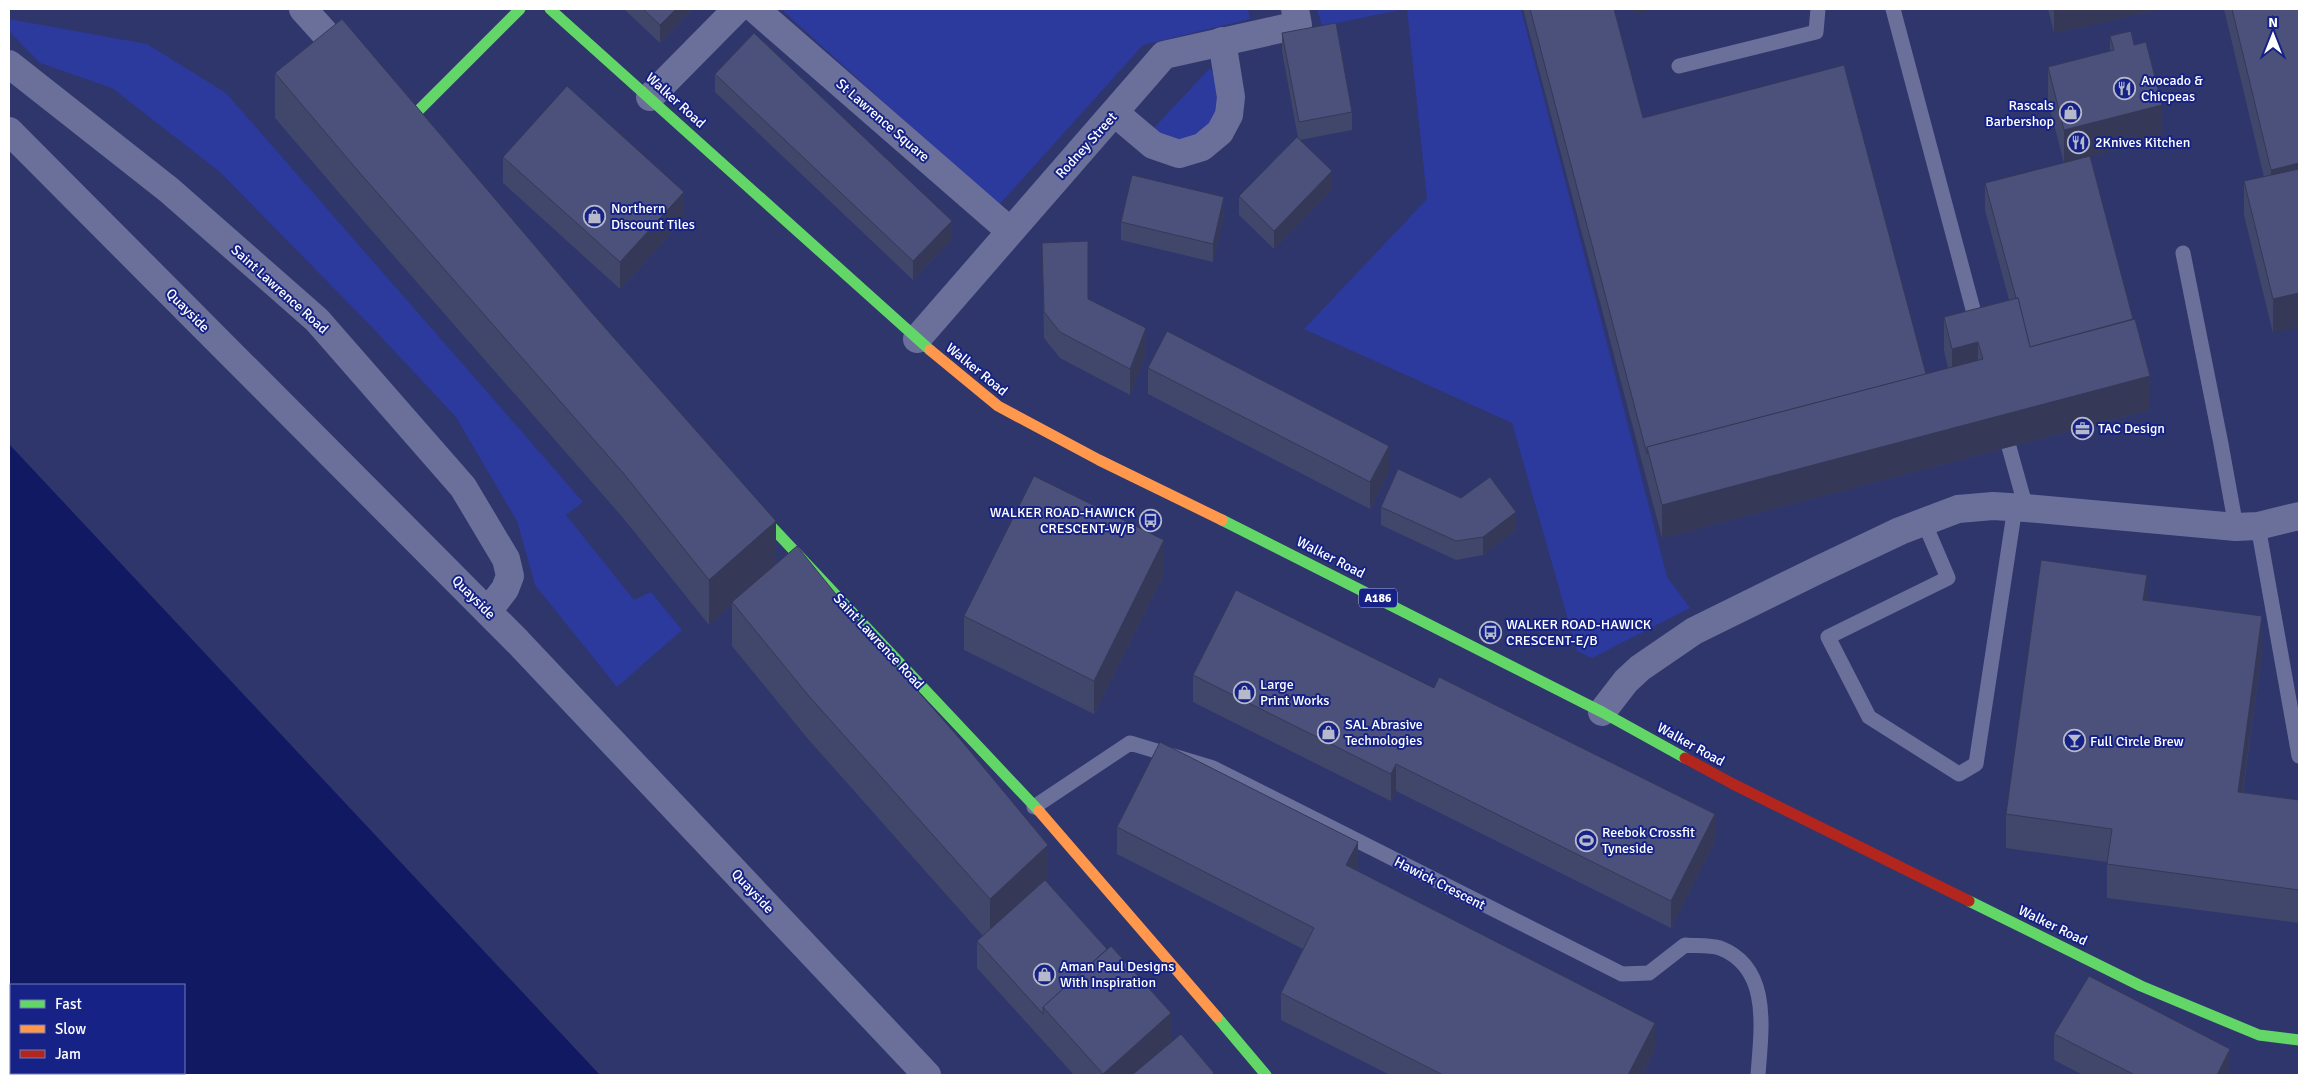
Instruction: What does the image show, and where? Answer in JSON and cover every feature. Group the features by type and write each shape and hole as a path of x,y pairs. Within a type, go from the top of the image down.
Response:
{"main road":[{"path":"425,147 405,124 520,9"},
{"name":"Walker Road","path":"550,9 917,339 1006,411 1099,460 1304,560 1602,712 1733,784 2141,986 2259,1035 2299,1040"},
{"name":"Saint Lawrence Road","path":"745,499 1063,837 1266,1075"}],"street":[{"path":"303,9 367,81"},
{"path":"650,97 737,9"},
{"name":"St Lawrence Square","path":"756,9 1010,232"},
{"name":"Rodney Street","path":"917,339 1164,55 1222,41 1296,17"},
{"path":"1115,113 1153,145 1179,154 1202,147 1220,132 1229,115 1231,97 1222,41"},
{"name":"Saint Lawrence Road","path":"9,64 169,190 317,320 463,487 506,559 510,576 505,589 488,611"},
{"path":"386,102 405,124"},
{"name":"Quayside","path":"9,131 488,611 927,1075"},
{"path":"1602,712 1626,681 1640,668 1707,624 1900,531 1958,509 1974,506 2020,507 2247,526 2299,516"}],"lane":[{"path":"1679,66 1816,32 1818,9"},
{"path":"1893,9 1982,341"},
{"path":"2183,253 2222,444 2247,526 2299,756"},
{"path":"1924,522 1948,578 1828,637 1869,717 1959,774 1976,764 2020,507 2009,446"},
{"name":"Hawick Crescent","path":"1034,807 1130,743 1213,768 1622,974 1649,972 1685,945 1718,948 1733,954 1756,980 1762,1020 1758,1075"}],"shaded area":[{"path":"781,9 1248,9 1250,19 1143,45 998,206"},
{"path":"1317,9 1405,9 1322,26"},
{"path":"1407,9 1521,9 1667,577 1690,608 1592,658 1577,651 1512,423 1304,329 1427,199"},
{"path":"9,19 147,44 226,93 583,502 566,515 634,600 651,592 682,630 617,687 535,585 517,521 456,417 369,324 220,172 112,88 40,63 9,31"},
{"path":"1210,68 1220,85 1219,116 1192,141 1170,140 1152,130"},
{"path":"9,444 600,1075 9,1075"}],"building":[{"path":"643,9 676,9 660,25"},
{"path":"1530,9 1614,9 1643,118 1844,65 1926,374 1647,447 1647,454"},
{"path":"2232,9 2299,9 2299,163 2271,170"},
{"path":"342,19 592,313 776,521 709,580 624,474 359,172 275,73"},
{"path":"1336,23 1352,112 1299,122 1282,33"},
{"path":"2131,31 2134,45 2146,42 2162,105 2064,130 2048,67 2114,50 2110,36"},
{"path":"754,33 952,221 913,261 715,74"},
{"path":"567,86 684,192 620,262 503,157"},
{"path":"1297,137 1332,171 1274,231 1239,196"},
{"path":"2090,156 2133,319 2030,347 1985,183"},
{"path":"2299,169 2299,293 2273,299 2244,181"},
{"path":"1132,175 1224,197 1213,244 1121,222"},
{"path":"1088,241 1088,299 1146,328 1130,369 1060,332 1044,312 1042,243"},
{"path":"2018,298 2030,347 2135,319 2150,376 1662,505 1647,447 1983,359 1978,342 1952,349 1944,317"},
{"path":"1167,331 1389,446 1370,482 1148,368"},
{"path":"1398,469 1461,498 1490,477 1516,512 1483,537 1456,541 1381,507"},
{"path":"1034,476 1164,540 1094,681 964,616"},
{"path":"797,546 873,640 960,739 1048,845 990,899 808,695 732,602"},
{"path":"2041,560 2147,575 2143,600 2262,616 2238,792 2299,800 2299,890 2107,864 2112,829 2006,814"},
{"path":"1236,590 1434,688 1439,677 1715,814 1671,901 1396,764 1391,774 1193,675"},
{"path":"1160,742 1358,842 1346,865 1655,1023 1628,1075 1443,1075 1281,993 1314,928 1117,827"},
{"path":"1045,880 1107,949 1043,1007 1043,1014 977,941"},
{"path":"1111,946 1171,1013 1103,1074 1043,1007"},
{"path":"2089,976 2230,1049 2217,1075 2135,1075 2054,1034"},
{"path":"1181,1034 1214,1073 1211,1075 1132,1075"}],"traffic: fast":[{"path":"417,138 405,124 520,9"},
{"path":"550,9 930,350"},
{"path":"752,506 1039,811"},
{"path":"1222,520 1602,712 1685,758"},
{"path":"1969,901 2141,986 2259,1035 2299,1040"},
{"path":"1217,1017 1266,1075"}],"traffic: slow":[{"path":"930,350 998,406 1099,460 1222,520"},
{"path":"1039,811 1217,1017"}],"traffic: jam":[{"path":"1685,758 1733,784 1969,901"}],"place":[{"name":"Avocado & Chicpeas","path":"2125,88"},
{"name":"Rascals Barbershop","path":"2070,113"},
{"name":"2Knives Kitchen","path":"2079,142"},
{"name":"Northern Discount Tiles","path":"595,216"},
{"name":"TAC Design","path":"2082,428"},
{"name":"WALKER ROAD-HAWICK CRESCENT-W/B","path":"1151,520"},
{"name":"WALKER ROAD-HAWICK CRESCENT-E/B","path":"1490,632"},
{"name":"Large Print Works","path":"1244,692"},
{"name":"SAL Abrasive Technologies","path":"1329,732"},
{"name":"Full Circle Brew","path":"2074,741"},
{"name":"Reebok Crossfit Tyneside","path":"1586,840"},
{"name":"Aman Paul Designs With Inspiration","path":"1044,974"}]}
